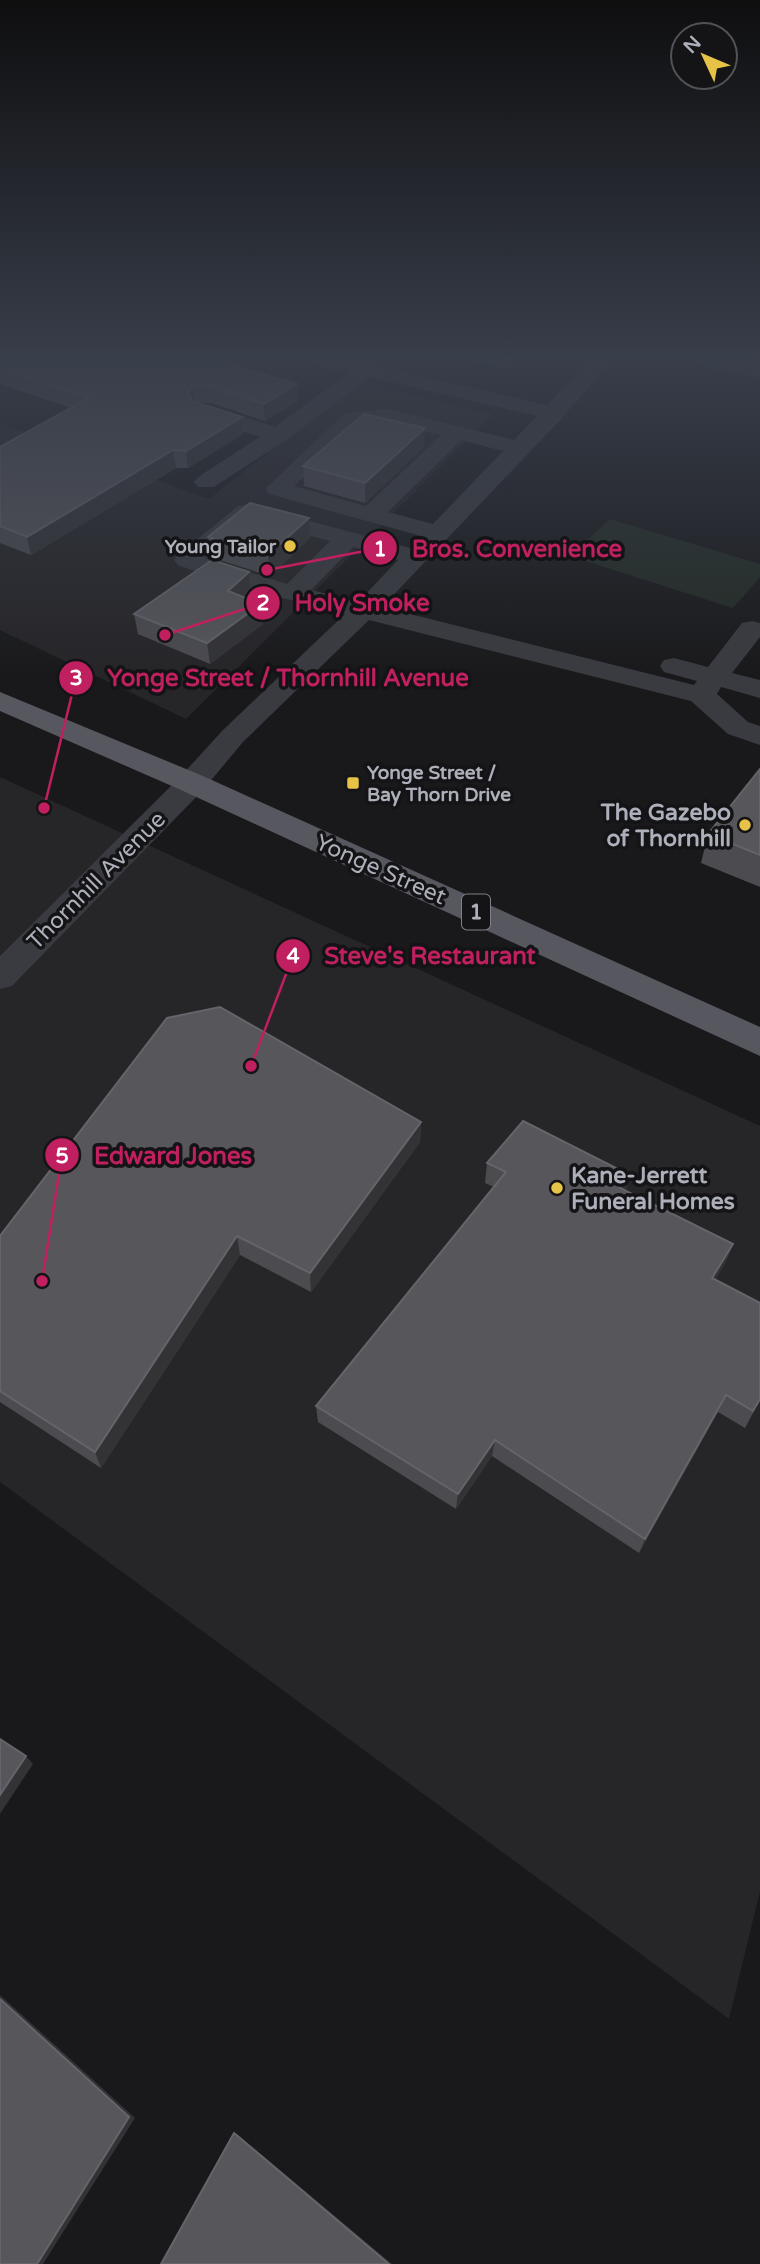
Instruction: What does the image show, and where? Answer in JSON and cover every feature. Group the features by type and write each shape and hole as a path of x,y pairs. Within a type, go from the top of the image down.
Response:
{"main road":[{"name":"Yonge Street","path":"0,701 192,783 760,1042"}],"street":[{"path":"206,482 231,466"},
{"path":"302,466 277,489 439,533"},
{"path":"371,514 422,466"},
{"name":"Thornhill Avenue","path":"0,977 192,783 233,736 366,609 503,466"},
{"path":"416,557 247,511 187,560 248,582 293,593 708,686 760,689"},
{"path":"293,593 349,537"},
{"path":"385,589 708,686 738,729 760,736"},
{"path":"708,686 752,629"}],"shaded area":[{"path":"0,466 117,466 209,499 252,466 441,466 186,719 0,630"},
{"path":"610,519 760,564 760,577 733,608 570,556"},
{"path":"0,777 760,1126 760,1891 729,2019 0,1482"}],"building":[{"path":"0,466 147,466 27,537 0,526"},
{"path":"303,466 384,466 365,483"},
{"path":"250,503 309,518 268,555 208,537"},
{"path":"212,560 249,572 228,591 261,604 207,643 134,614"},
{"path":"760,769 760,855 708,834"},
{"path":"220,1007 421,1122 310,1273 237,1236 95,1452 0,1391 0,1236 167,1018"},
{"path":"523,1121 630,1175 620,1188 733,1244 712,1278 760,1303 760,1399 753,1411 726,1395 645,1539 495,1440 458,1494 316,1406 506,1172 487,1163"},
{"path":"0,1739 26,1756 0,1795"},
{"path":"0,1999 129,2117 37,2264 0,2264"},
{"path":"234,2133 389,2264 161,2264"}],"place":[{"name":"Young Tailor","path":"290,546"},
{"name":"Bros. Convenience","path":"267,570"},
{"name":"Holy Smoke","path":"165,635"},
{"name":"Yonge Street / Bay Thorn Drive","path":"353,783"},
{"name":"Yonge Street / Thornhill Avenue","path":"44,808"},
{"name":"The Gazebo of Thornhill","path":"745,825"},
{"name":"Steve's Restaurant","path":"251,1066"},
{"name":"Kane-Jerrett Funeral Homes","path":"557,1188"},
{"name":"Edward Jones","path":"42,1281"}]}
